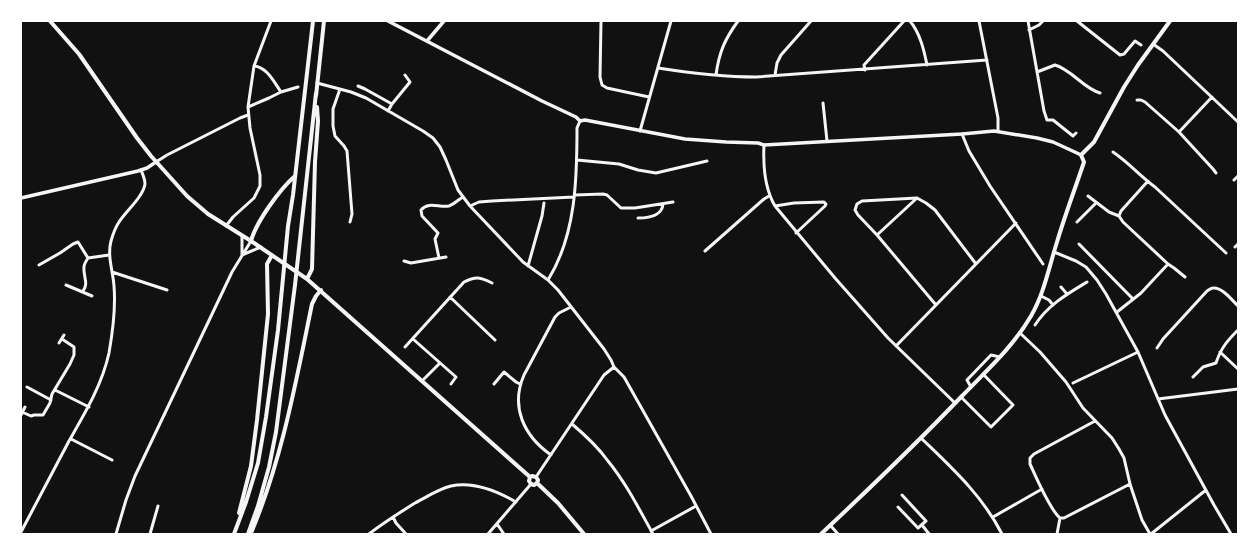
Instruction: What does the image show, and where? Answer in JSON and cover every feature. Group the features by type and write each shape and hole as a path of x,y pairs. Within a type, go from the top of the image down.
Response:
{"main road":[{"path":"50,21 79,54 137,138 156,162 187,196 201,209 279,259 321,290 422,382 530,477 536,477 538,480 537,483 558,503 584,534"},
{"path":"233,534 246,502 258,463 266,417 278,330 288,226 313,21"},
{"path":"249,534 269,467 276,432 291,315 324,21"},
{"path":"821,534 875,483 971,387 1010,347 1020,333 1041,296 1084,162 1081,155 1094,142 1124,88 1170,21"},
{"path":"307,279 312,269 318,121 316,93"},
{"path":"251,241 253,234 273,200 295,176"},
{"path":"233,534 242,505 251,466 268,314 267,264 272,255"},
{"path":"249,534 269,484 291,407 312,304 321,290"},
{"path":"530,477 529,481 531,484 534,485 537,483"}],"street":[{"path":"226,226 233,217 254,198 260,186 260,175 248,115 248,107 254,66 271,21"},
{"path":"388,21 536,98 576,117 580,121"},
{"path":"427,41 444,21"},
{"path":"601,21 600,77 602,85 606,88 649,97"},
{"path":"640,131 671,21"},
{"path":"716,75 723,45 738,21"},
{"path":"775,75 777,63 781,56 811,21"},
{"path":"865,70 864,65 904,21"},
{"path":"910,21 919,37 927,65"},
{"path":"978,21 998,118 998,131"},
{"path":"1028,21 1044,112 1047,120 1053,120 1073,136 1076,133"},
{"path":"1029,30 1039,26 1042,21"},
{"path":"1077,21 1120,55 1124,54 1135,41 1141,45"},
{"path":"1153,44 1163,51 1238,122"},
{"path":"658,68 733,77 865,70 986,60"},
{"path":"1037,72 1055,65 1062,67 1091,90 1100,93"},
{"path":"254,66 265,69 281,92"},
{"path":"388,111 410,82 405,75"},
{"path":"317,83 351,92 366,98 433,138 440,147 458,190 470,206 512,252 528,266 548,280 558,290 604,349 614,367 619,371 630,387 711,534"},
{"path":"358,86 392,104"},
{"path":"248,107 281,92 298,87"},
{"path":"340,89 333,109 333,126 335,136 347,151 352,214 350,222"},
{"path":"1179,132 1212,98"},
{"path":"1137,100 1145,102 1179,132 1216,173"},
{"path":"823,103 827,141"},
{"path":"21,198 141,170 151,166 167,155 248,115"},
{"path":"580,121 585,120 686,139 758,143 764,145 998,131 1053,142 1081,155"},
{"path":"548,280 561,253 575,196 577,128 580,121"},
{"path":"962,134 974,159 990,186 1043,264"},
{"path":"764,145 765,169 769,196 775,206 838,282 896,346 955,403"},
{"path":"1113,152 1120,156 1170,200 1226,253"},
{"path":"577,160 619,164 638,170 656,173 707,161"},
{"path":"21,532 89,407 102,376 108,354 115,307 114,284 109,255 110,243 114,230 144,188 144,179 141,170"},
{"path":"1234,180 1238,176"},
{"path":"1119,216 1121,211 1148,182"},
{"path":"470,206 478,202 603,194 607,195 621,208 635,208 673,202"},
{"path":"705,251 769,196"},
{"path":"1088,196 1109,212 1119,216 1123,222 1168,264 1185,277"},
{"path":"439,258 435,238 438,233 422,216 422,210 425,206 429,205 450,205 463,197"},
{"path":"936,305 877,235 858,215 855,210 857,204 862,201 917,198 935,210 976,264"},
{"path":"877,235 917,198"},
{"path":"775,206 794,203 824,202 826,204 796,233"},
{"path":"528,266 542,216 544,203"},
{"path":"1077,222 1096,203"},
{"path":"638,218 646,218 661,212 663,204"},
{"path":"896,346 1016,223"},
{"path":"242,236 242,255"},
{"path":"116,534 135,476 223,291 251,241"},
{"path":"39,265 78,242 88,258"},
{"path":"1079,244 1134,299"},
{"path":"242,255 260,247"},
{"path":"1054,252 1086,267 1098,281 1117,312 1138,352 1165,415 1231,534"},
{"path":"88,258 109,255"},
{"path":"404,261 412,263 446,257"},
{"path":"83,291 86,284 84,269 88,258"},
{"path":"1117,312 1147,287 1168,264"},
{"path":"112,272 167,290"},
{"path":"405,347 464,282 476,278 492,283"},
{"path":"1035,325 1042,314 1067,294 1087,282"},
{"path":"66,284 92,296"},
{"path":"1061,287 1067,294"},
{"path":"1157,348 1163,339 1207,291 1213,288 1218,289 1238,306"},
{"path":"1041,296 1053,305"},
{"path":"450,297 495,340"},
{"path":"550,455 541,449 529,435 518,409 518,395 520,384 555,317 559,313 571,307"},
{"path":"1193,377 1203,367 1216,363 1224,345 1238,330"},
{"path":"1020,333 1040,352 1066,382 1083,408 1112,438 1124,458 1130,484 1142,520 1151,534 1206,490"},
{"path":"59,343 64,335"},
{"path":"25,407 22,414 30,416 34,414 43,414 55,390 61,382 74,355 74,347 62,339"},
{"path":"413,339 456,377 450,384"},
{"path":"1073,383 1138,352"},
{"path":"1220,352 1238,369"},
{"path":"971,387 967,380 991,355 1000,357"},
{"path":"422,382 440,363"},
{"path":"536,477 604,375 614,367"},
{"path":"494,384 504,372 520,384"},
{"path":"961,397 992,427 1014,405 983,374"},
{"path":"27,387 51,400"},
{"path":"1158,399 1238,389"},
{"path":"55,390 89,407"},
{"path":"1060,518 1057,516 1042,490 1030,464 1030,458 1034,454 1095,421"},
{"path":"572,424 589,439 608,461 622,481 652,532 696,506"},
{"path":"920,438 963,479 978,496 993,516 1002,534"},
{"path":"71,439 112,460"},
{"path":"488,534 531,484"},
{"path":"1060,518 1064,518 1130,484"},
{"path":"368,534 393,517 431,495 452,486 479,486 516,502"},
{"path":"993,516 1042,490"},
{"path":"898,507 918,528 926,521 902,495"},
{"path":"150,534 158,506"},
{"path":"393,517 396,523 406,534"},
{"path":"1057,534 1060,518"},
{"path":"497,524 504,534"},
{"path":"830,525 838,534"},
{"path":"922,525 929,534"}]}
